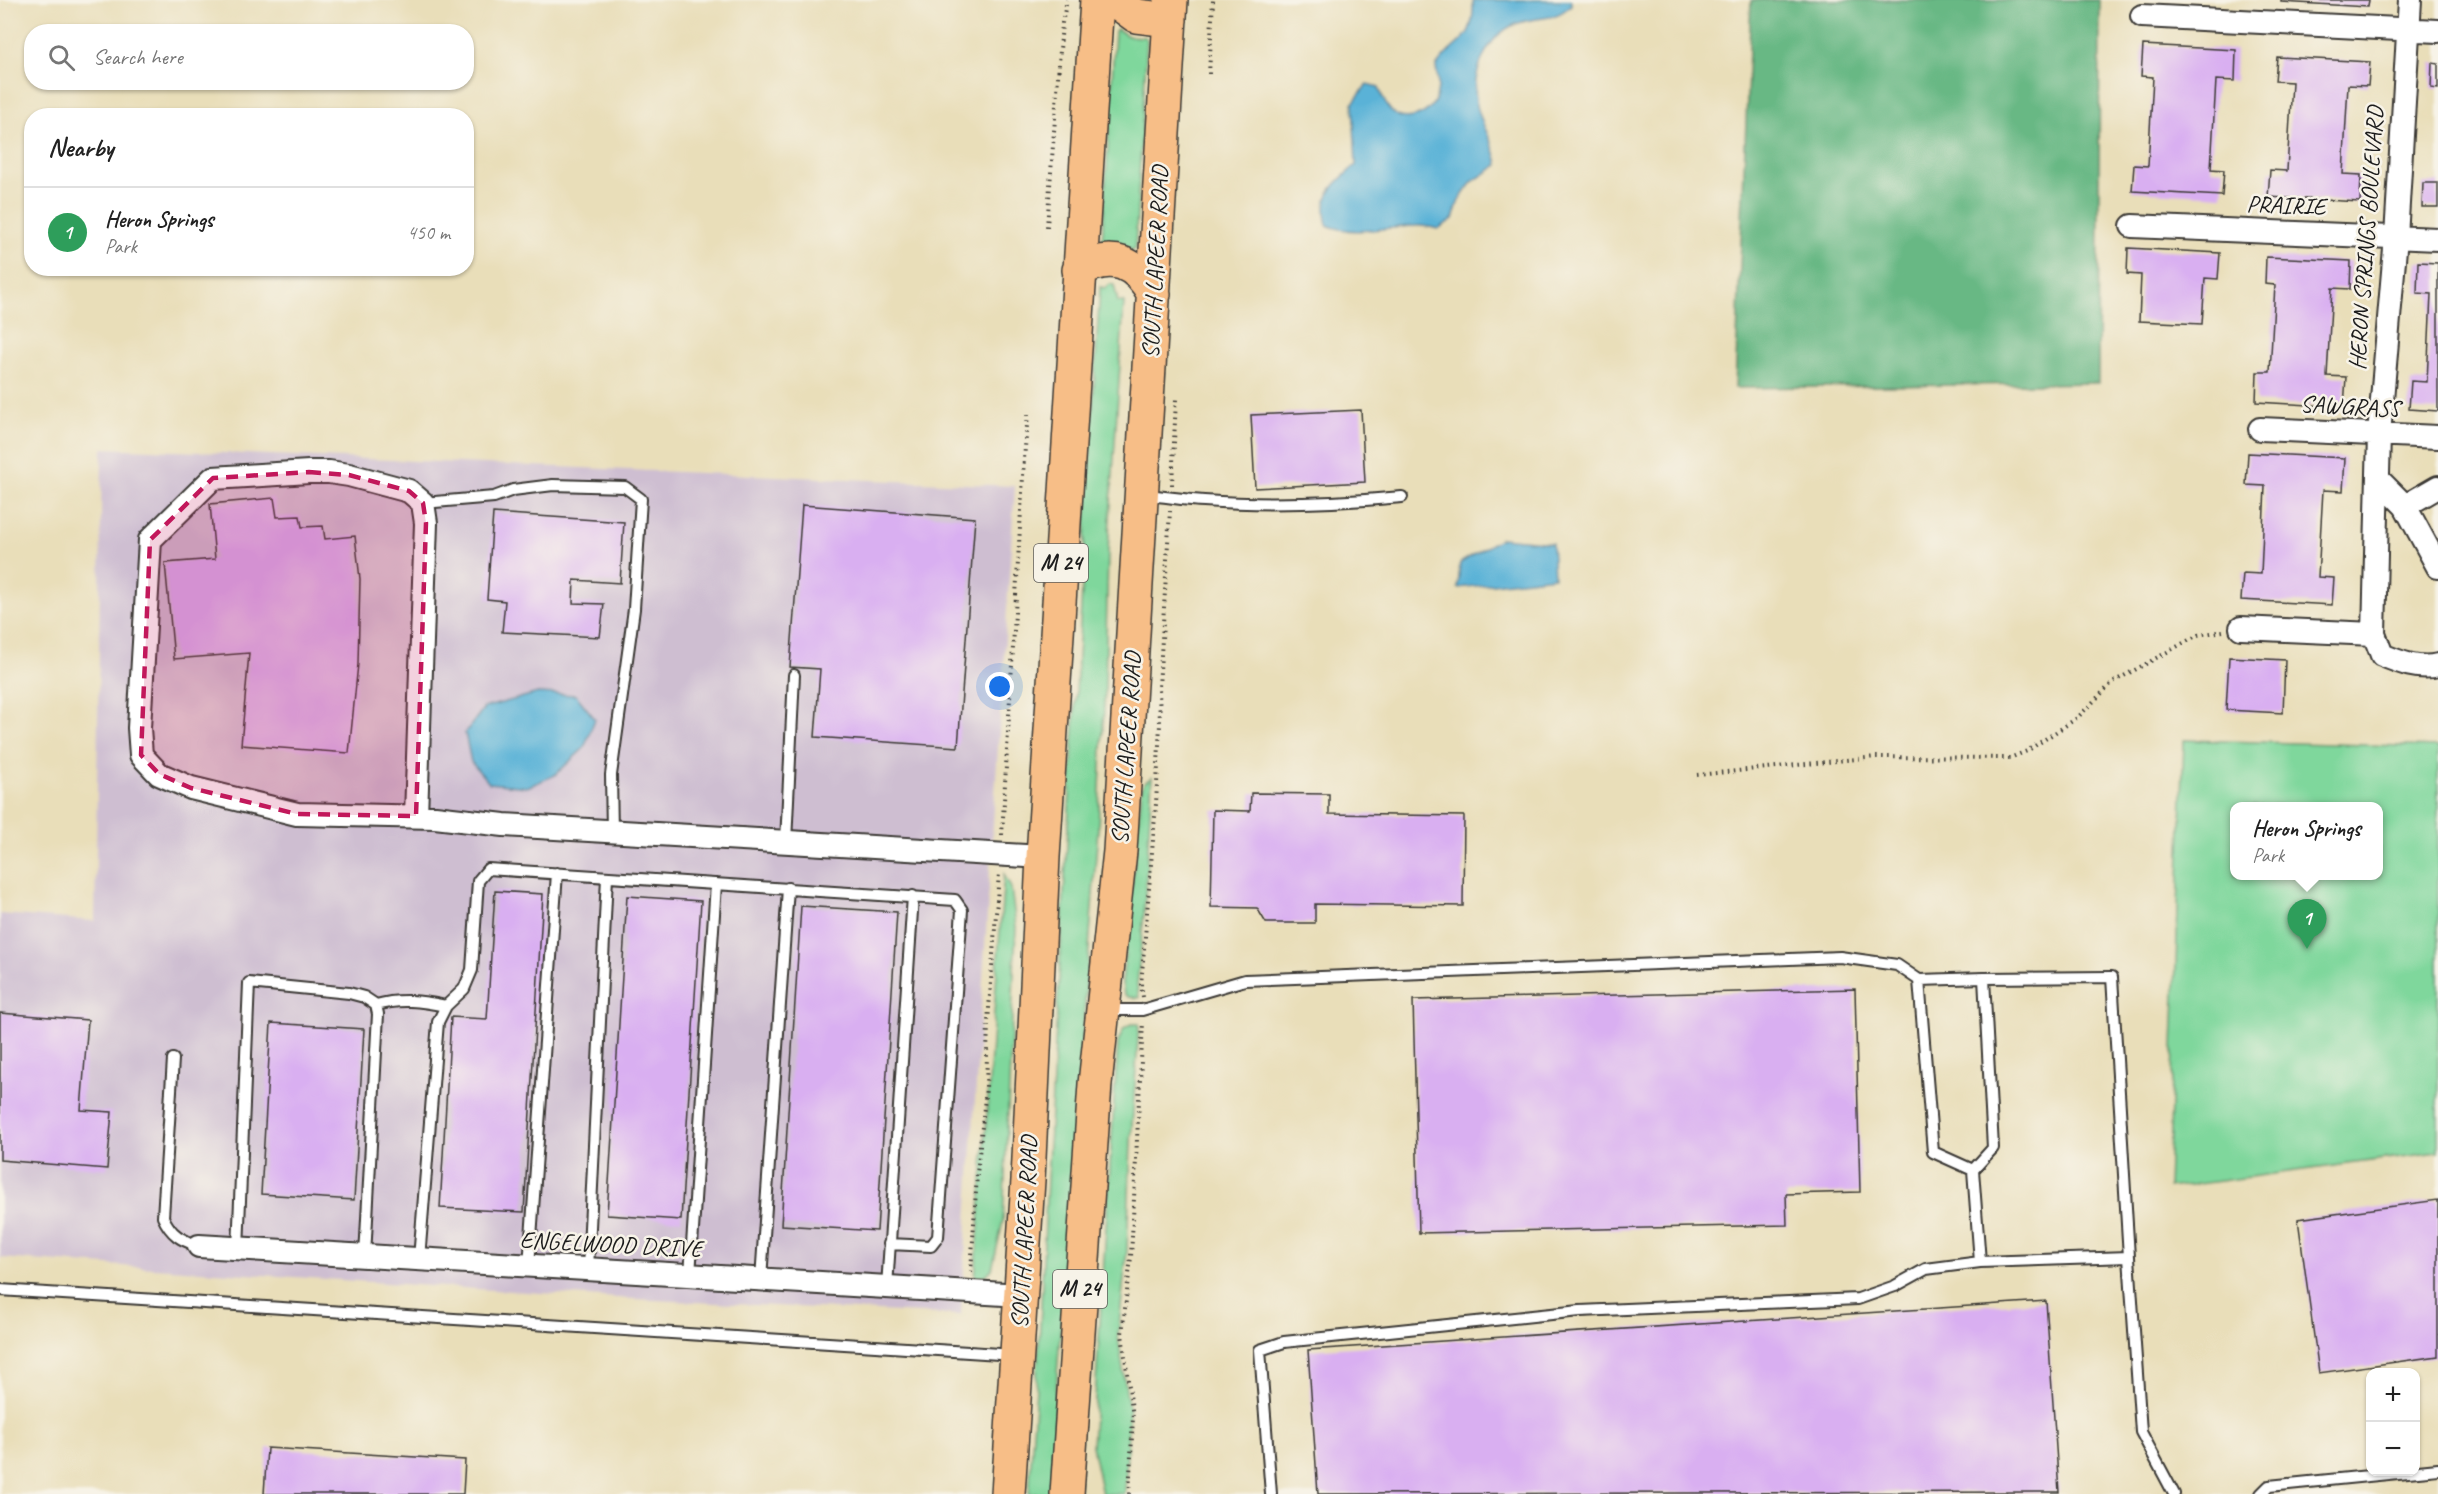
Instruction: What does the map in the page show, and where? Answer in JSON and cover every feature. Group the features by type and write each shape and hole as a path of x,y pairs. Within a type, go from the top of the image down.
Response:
{"main road":[{"name":"SOUTH LAPEER ROAD","path":"1008,1494 1021,1295 1043,857 1097,0"},
{"path":"1114,0 1136,16 1170,10"},
{"name":"SOUTH LAPEER ROAD","path":"1067,1494 1094,1096 1156,496 1154,294 1170,10"},
{"path":"1079,270 1090,264 1114,261 1137,269 1154,294"}],"street":[{"name":"HERON SPRINGS BOULEVARD","path":"2374,634 2379,434 2396,237 2410,0"},
{"path":"2142,16 2438,31"},
{"name":"PRAIRIE","path":"2132,226 2438,239"},
{"name":"SAWGRASS","path":"2260,429 2438,437"},
{"path":"417,816 426,523 423,503 409,491 329,472 213,478 150,540 139,728 141,755 159,774 191,788 297,814 417,816 504,825 1043,857"},
{"path":"2379,480 2405,506 2438,567"},
{"path":"2405,506 2438,487"},
{"path":"2241,627 2374,634 2382,655 2407,665 2432,667 2438,665"},
{"name":"ENGELWOOD DRIVE","path":"199,1246 1021,1295"}],"lane":[{"path":"423,503 494,497 513,490 554,485 625,488 642,499 634,609 611,775 612,832"},
{"path":"1156,496 1203,501 1313,503 1402,497"},
{"path":"786,842 794,675"},
{"path":"419,1259 438,1022 446,1006 464,989 472,970 478,881 488,869 955,900 962,910 938,1237 931,1246 890,1244"},
{"path":"529,1266 557,873"},
{"path":"588,1269 607,877"},
{"path":"690,1275 716,884"},
{"path":"761,1280 788,888"},
{"path":"887,1287 913,896"},
{"path":"1103,1011 1142,1010 1245,980 1828,958 1870,960 1897,965 1919,980 2112,977 2141,1432 2174,1494"},
{"path":"1980,1262 1973,1170 1993,1148 1984,978"},
{"path":"1919,980 1933,1152 1973,1170"},
{"path":"238,1249 249,983 349,993 364,997 376,1005 378,1014 365,1256"},
{"path":"376,1005 391,1001 412,1000 446,1006"},
{"path":"173,1059 163,1217 168,1229 180,1240 199,1246"},
{"path":"1271,1494 1260,1350 1284,1342 1580,1311 1858,1299 1895,1286 1926,1269 1980,1262 2129,1257"},
{"path":"0,1290 1017,1355"},
{"path":"2261,1494 2269,1486 2438,1469"}],"path":[{"path":"1047,227 1062,23 1067,0"},
{"path":"1209,74 1213,0"},
{"path":"1129,1494 1133,1417 1122,1334 1131,1257 1142,1010 1140,984 1156,804 1160,724 1156,496 1176,399"},
{"path":"1002,836 1028,414"},
{"path":"1697,775 1876,757 2010,758 2027,751 2077,718 2113,682 2198,635 2241,627"},
{"path":"971,1265 986,1089 988,1022 999,871"}],"highlighted area":[{"path":"309,472 349,475 409,491 423,503 426,523 416,816 297,814 191,788 159,774 141,755 150,540 213,478"}],"shaded area":[{"path":"102,448 1015,486 961,1315 633,1299 0,1258 0,914 95,921"}],"green space":[{"path":"1751,0 2100,0 2098,383 1735,388"},
{"path":"1117,29 1128,36 1145,37 1147,40 1135,249 1132,250 1102,244 1115,31"},
{"path":"1110,284 1114,285 1118,302 1124,302 1108,550 1105,688 1098,828 1057,1375 1052,1494 1029,1494 1100,287 1105,288"},
{"path":"2184,740 2438,747 2438,1152 2168,1188"},
{"path":"1152,777 1144,914 1137,985 1139,998 1128,997 1124,994 1122,983 1142,788 1144,783"},
{"path":"1004,874 1011,888 1016,927 1003,1221 992,1269 986,1275 975,1279"},
{"path":"1131,1024 1139,1024 1127,1250 1118,1336 1129,1410 1125,1494 1102,1494 1092,1446 1118,1042 1124,1028"}],"water":[{"path":"1473,0 1571,0 1571,5 1558,14 1524,21 1506,29 1497,36 1484,55 1477,77 1476,100 1498,165 1472,182 1459,200 1453,219 1438,229 1417,226 1359,231 1337,229 1327,225 1325,205 1327,197 1335,184 1356,165 1353,103 1367,84 1379,87 1387,106 1397,115 1414,117 1429,109 1438,91 1436,67 1467,34 1473,15"},
{"path":"1501,538 1552,543 1554,577 1458,588 1460,563"},
{"path":"538,693 576,695 595,719 584,748 555,775 527,787 489,783 471,762 465,733 484,708"}],"building":[{"path":"2281,0 2369,0 2368,7 2281,2"},
{"path":"2143,45 2236,50 2235,81 2216,80 2211,169 2224,170 2222,196 2132,191 2134,165 2148,166 2153,77 2141,76"},
{"path":"2277,57 2370,62 2368,86 2348,85 2343,174 2361,175 2360,202 2268,197 2270,170 2287,171 2292,82 2275,81"},
{"path":"2432,63 2438,64 2438,89 2431,88"},
{"path":"2423,183 2438,183 2438,207 2422,207"},
{"path":"2128,248 2220,253 2218,279 2205,278 2202,324 2139,321 2141,275 2127,274"},
{"path":"2266,257 2351,261 2350,289 2332,288 2327,376 2346,377 2344,407 2256,402 2257,372 2270,372 2275,285 2265,284"},
{"path":"2418,262 2438,263 2438,411 2409,409 2411,381 2427,382 2431,294 2417,293"},
{"path":"1361,410 1365,482 1255,488 1251,415"},
{"path":"2248,453 2345,458 2343,491 2323,490 2318,577 2334,578 2332,605 2241,600 2243,573 2261,574 2265,486 2246,485"},
{"path":"274,498 277,517 300,516 302,527 323,526 325,539 355,536 360,579 358,664 349,753 241,745 249,653 174,659 165,563 215,559 210,504"},
{"path":"802,505 975,518 958,747 815,737 820,669 790,667"},
{"path":"493,513 624,522 620,583 574,580 573,603 604,604 600,637 502,632 505,601 487,599"},
{"path":"2229,657 2285,660 2283,713 2226,710"},
{"path":"1251,793 1329,794 1329,814 1464,816 1463,906 1315,904 1315,923 1266,923 1257,908 1211,907 1213,810 1250,811"},
{"path":"495,891 543,894 524,1212 440,1208 451,1017 487,1019"},
{"path":"627,896 701,901 681,1220 607,1215"},
{"path":"801,906 897,912 877,1231 781,1225"},
{"path":"1855,989 1860,1192 1786,1194 1787,1225 1419,1233 1413,1000"},
{"path":"0,1013 88,1020 81,1110 112,1112 107,1169 0,1160"},
{"path":"271,1023 364,1029 354,1200 261,1194"},
{"path":"2438,1200 2438,1356 2319,1373 2298,1219"},
{"path":"2046,1301 2059,1492 1318,1494 1308,1350"},
{"path":"267,1448 465,1460 463,1494 264,1494"}],"place":[{"name":"Heron Springs","path":"2307,949"}]}
